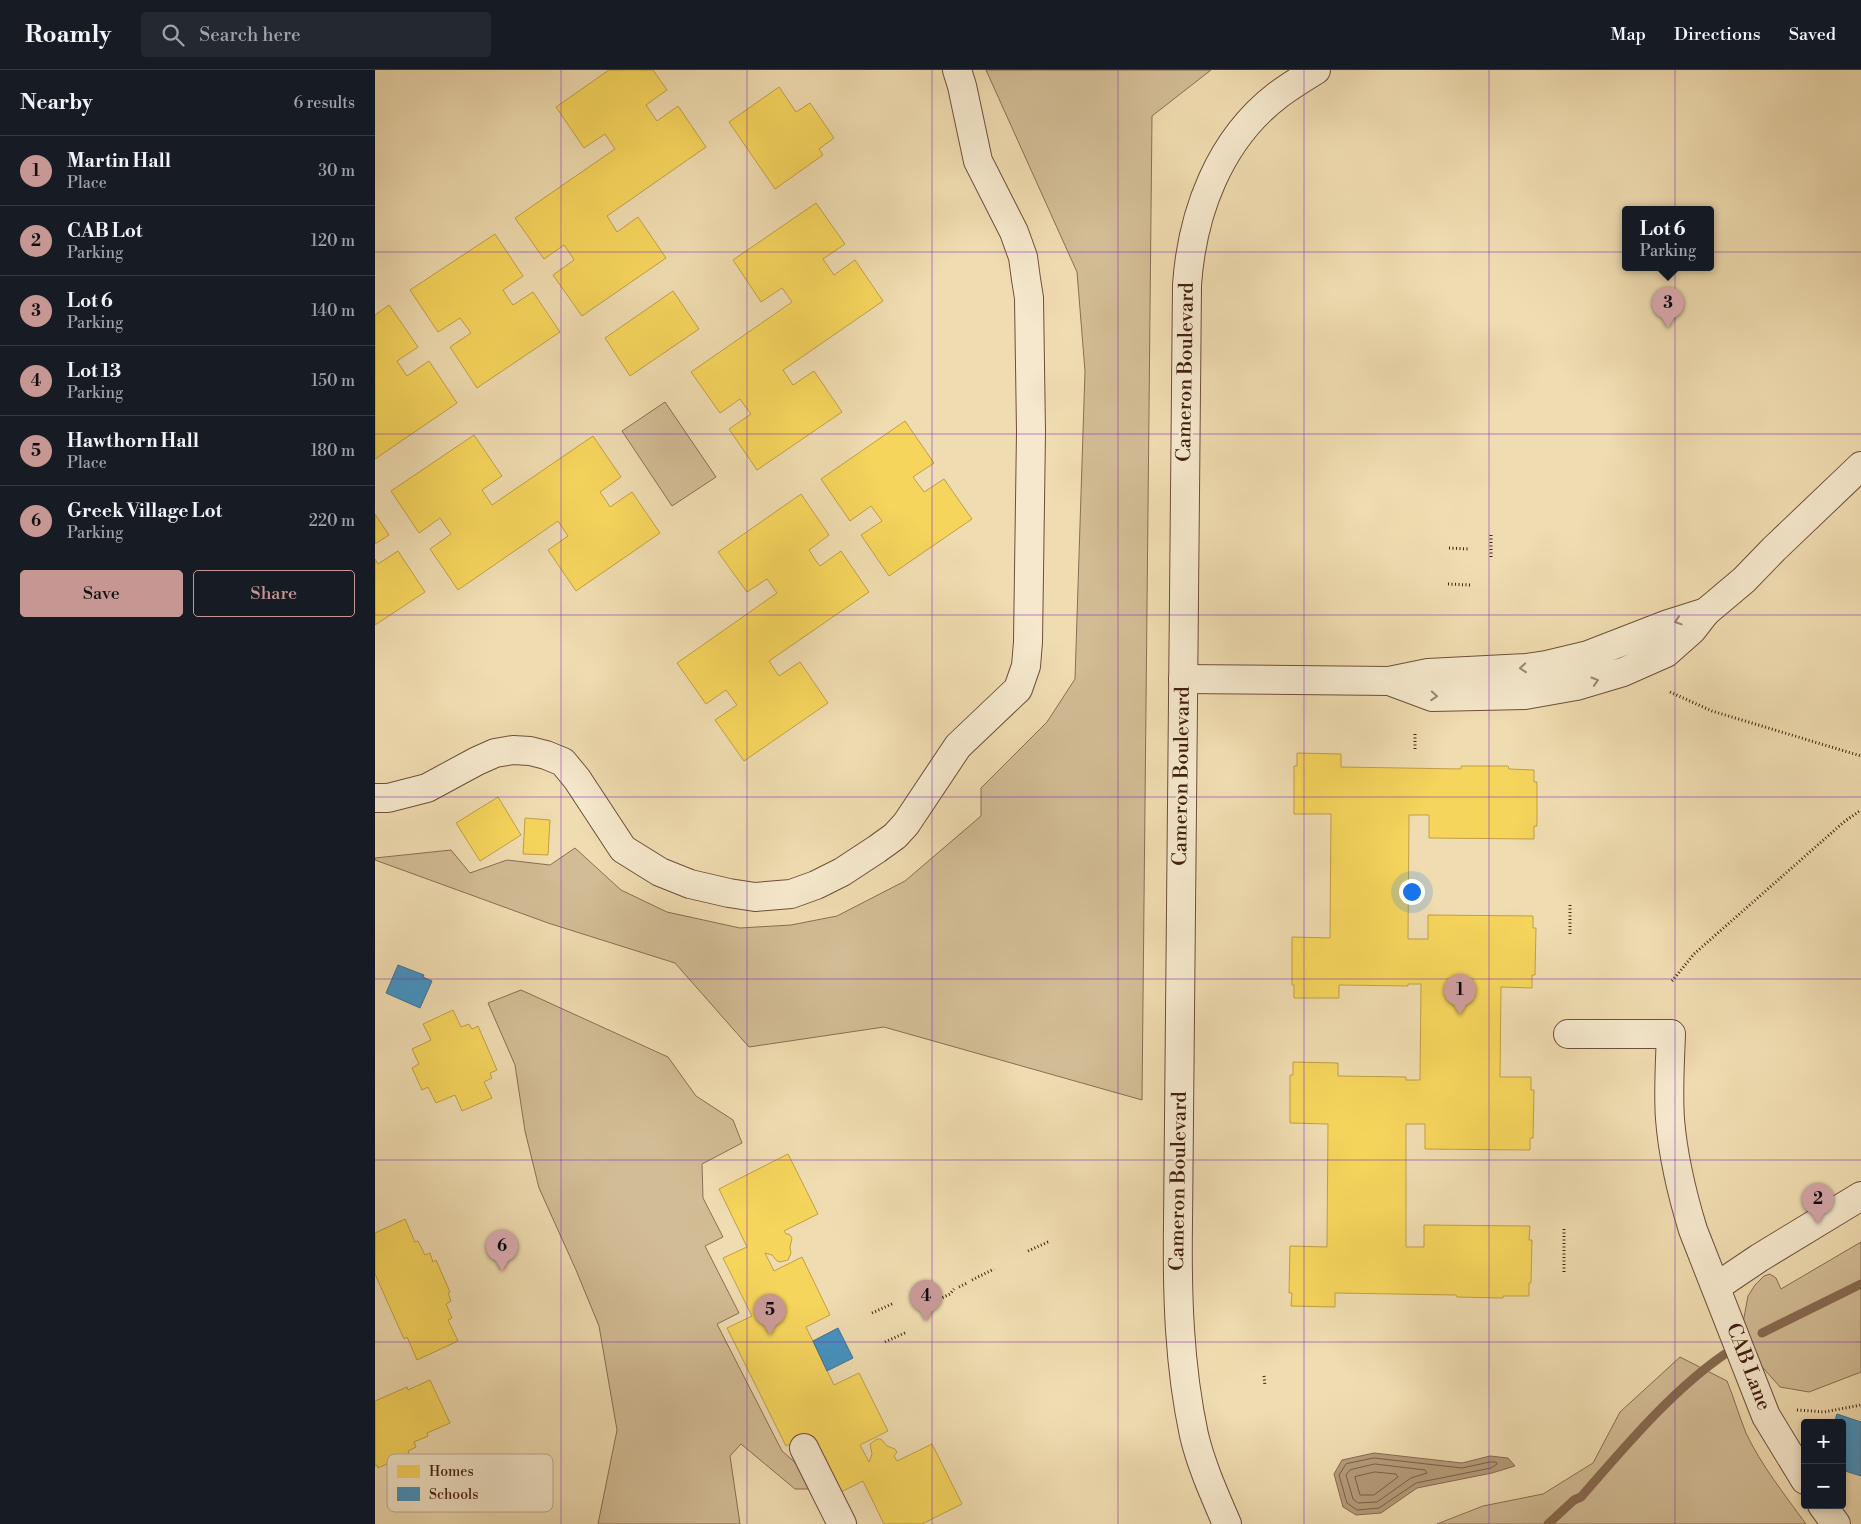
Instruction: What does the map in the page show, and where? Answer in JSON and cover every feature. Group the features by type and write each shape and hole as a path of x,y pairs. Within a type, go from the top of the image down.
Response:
{"street":[{"path":"375,798 388,798 427,788 495,753 513,750 531,751 563,762 577,779 623,849 660,872 689,884 729,893 755,897 791,894 816,885 842,872 895,836 906,824 958,746 1018,689 1024,673 1028,642 1031,461 1029,298 1023,257 1014,232 978,161 963,86 957,70"},
{"name":"Cameron Boulevard","path":"1227,1524 1194,1437 1183,1368 1178,1314 1187,285 1192,239 1199,214 1212,181 1235,140 1247,123 1272,100 1316,70"},
{"path":"1183,679 1389,681 1432,697 1525,695 1576,686 1623,672 1666,653 1692,630 1705,612 1744,580 1861,466"},
{"name":"CAB Lane","path":"1568,1034 1671,1034 1670,1118 1683,1199 1757,1393 1773,1429 1801,1474"},
{"path":"1716,1286 1861,1196"},
{"path":"803,1448 842,1524"},
{"path":"1825,1509 1836,1524"}],"path":[{"path":"1491,535 1491,559"},
{"path":"1449,548 1470,549"},
{"path":"1448,584 1470,585"},
{"path":"1670,692 1712,712 1861,756"},
{"path":"1415,734 1415,750"},
{"path":"1672,980 1694,954 1838,827 1861,810"},
{"path":"1570,905 1570,934"},
{"path":"1564,1229 1564,1272"},
{"path":"1028,1251 1051,1242"},
{"path":"972,1280 994,1269"},
{"path":"959,1287 967,1283"},
{"path":"933,1302 950,1294 954,1289"},
{"path":"872,1313 894,1303"},
{"path":"885,1342 907,1332"},
{"path":"1264,1376 1265,1386"},
{"path":"1757,1393 1797,1410 1824,1412 1861,1404"}],"shaded area":[{"path":"986,70 1211,70 1152,116 1142,1100 884,1027 749,1047 675,963 548,923 375,860 375,858 451,850 470,873 507,860 550,865 575,848 621,890 667,912 740,928 791,925 837,916 905,881 981,816 981,788 1047,722 1075,679 1085,371 1077,272"},
{"path":"665,402 716,477 672,506 622,431"},
{"path":"521,990 668,1057 696,1096 733,1120 742,1143 702,1164 703,1198 723,1237 705,1246 739,1313 717,1324 782,1451 814,1479 810,1489 795,1489 741,1444 730,1456 740,1524 598,1524 617,1430 599,1326 539,1188 525,1131 515,1065 488,1003"},
{"path":"1861,1242 1861,1372 1809,1392 1780,1387 1756,1360 1743,1323 1748,1296 1764,1276 1770,1274 1776,1278 1781,1289"},
{"path":"1680,1357 1727,1381 1743,1427 1752,1445 1774,1480 1806,1524 1437,1524 1483,1506 1543,1494 1593,1463 1620,1412"}],"water":[{"path":"1374,1453 1462,1463 1490,1456 1508,1458 1515,1466 1492,1473 1417,1488 1381,1513 1356,1515 1343,1507 1334,1474 1342,1460"}],"building: Homes":[{"path":"609,70 653,70 667,90 646,105 657,121 678,106 706,147 607,216 617,232 638,217 666,258 582,316 553,275 574,260 571,255 564,245 544,259 515,218 615,149 605,134 584,148 556,107"},
{"path":"779,87 796,112 810,103 834,138 819,149 823,155 775,189 729,122"},
{"path":"816,203 845,244 823,259 834,275 855,260 883,301 783,370 793,385 814,371 842,412 757,470 729,429 751,414 740,399 720,413 691,372 792,302 782,288 761,302 733,260"},
{"path":"495,234 523,276 503,290 508,298 513,305 533,292 560,332 477,388 450,347 471,333 460,318 438,332 410,290"},
{"path":"673,291 699,329 630,376 605,338"},
{"path":"389,305 418,347 397,361 407,376 429,361 457,403 375,459 375,315"},
{"path":"905,421 934,463 913,477 924,492 944,479 972,519 889,576 861,535 882,521 871,506 850,521 821,479"},
{"path":"474,435 502,476 482,490 492,505 593,436 621,477 600,492 610,507 632,492 660,533 576,591 548,550 568,536 558,521 458,590 430,549 451,534 440,518 419,533 391,491"},
{"path":"801,494 829,535 809,550 816,561 820,566 841,551 869,592 769,661 779,676 800,662 828,703 744,761 715,720 737,705 726,690 706,704 677,663 777,593 767,579 747,592 718,552"},
{"path":"375,514 389,535 375,544"},
{"path":"398,551 425,592 375,625 375,559 378,564"},
{"path":"1297,753 1341,754 1341,767 1461,769 1461,766 1508,766 1509,769 1534,770 1534,782 1537,782 1537,826 1534,826 1534,839 1429,838 1429,815 1409,815 1408,939 1428,939 1428,915 1533,916 1533,928 1536,928 1535,975 1532,975 1532,988 1501,987 1500,1077 1531,1077 1531,1090 1534,1090 1533,1138 1530,1138 1530,1150 1425,1149 1425,1124 1406,1124 1406,1247 1424,1247 1424,1225 1530,1226 1529,1240 1532,1240 1529,1296 1503,1296 1503,1298 1457,1297 1456,1295 1335,1293 1335,1307 1291,1306 1292,1293 1289,1293 1290,1246 1327,1247 1328,1124 1290,1123 1290,1075 1293,1075 1293,1062 1338,1063 1338,1076 1406,1077 1406,1080 1420,1080 1421,984 1408,984 1408,986 1339,985 1339,998 1294,998 1294,985 1292,985 1292,937 1330,938 1331,814 1294,814 1294,766 1297,766"},
{"path":"498,797 521,835 480,861 456,823"},
{"path":"525,818 550,820 548,855 523,854"},
{"path":"453,1010 461,1027 469,1024 472,1029 478,1026 497,1070 490,1073 492,1078 484,1082 492,1098 462,1111 455,1095 436,1103 428,1087 422,1090 412,1068 419,1064 412,1049 431,1040 423,1024"},
{"path":"788,1154 818,1214 784,1231 792,1238 791,1253 788,1260 780,1262 772,1255 765,1253 774,1271 802,1257 830,1315 806,1327 834,1385 859,1373 888,1431 860,1445 869,1462 872,1454 870,1444 877,1439 881,1439 887,1446 895,1449 897,1452 894,1456 897,1461 932,1444 962,1504 922,1524 884,1524 863,1481 839,1493 810,1435 786,1446 727,1328 752,1316 723,1258 747,1247 719,1189"},
{"path":"405,1219 415,1242 418,1241 425,1255 430,1253 433,1262 436,1260 450,1292 448,1293 451,1301 446,1304 452,1318 448,1320 458,1341 417,1360 407,1337 404,1339 375,1274 375,1233"},
{"path":"430,1380 450,1423 427,1433 428,1436 414,1442 416,1447 408,1451 409,1454 387,1454 387,1464 378,1468 377,1465 375,1466 375,1401 407,1387 408,1390"}],"building: Schools":[{"path":"398,965 424,975 423,977 432,981 420,1008 386,993"},
{"path":"838,1328 853,1358 827,1371 813,1341"},
{"path":"1837,1414 1861,1422 1861,1476 1846,1471 1846,1419 1835,1419"}],"waterway":[{"path":"1762,1333 1861,1284"},
{"path":"1548,1524 1574,1500 1581,1497 1631,1440 1667,1403 1725,1354"}],"place":[{"name":"Lot 6","path":"1668,328"},
{"name":"Martin Hall","path":"1460,1015"},
{"name":"CAB Lot","path":"1818,1224"},
{"name":"Greek Village Lot","path":"502,1271"},
{"name":"Lot 13","path":"926,1321"},
{"name":"Hawthorn Hall","path":"770,1335"}]}
